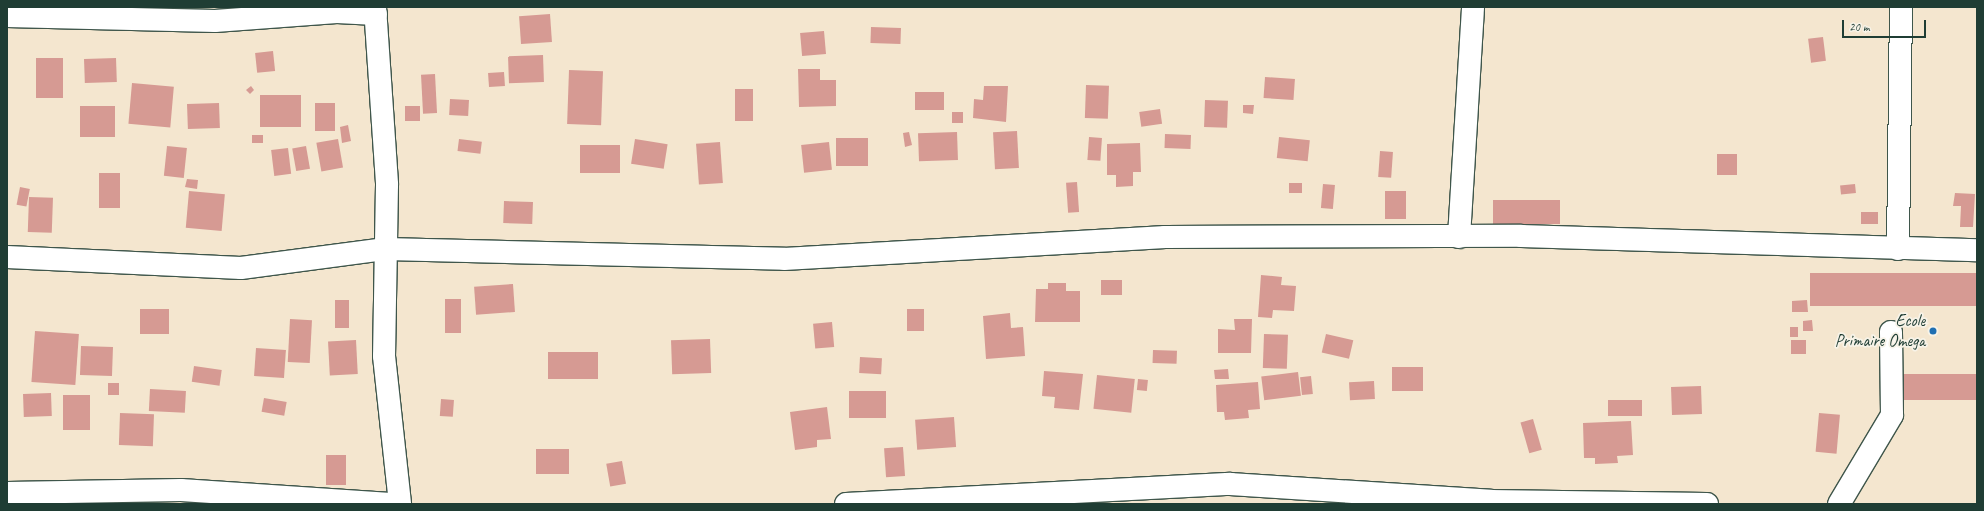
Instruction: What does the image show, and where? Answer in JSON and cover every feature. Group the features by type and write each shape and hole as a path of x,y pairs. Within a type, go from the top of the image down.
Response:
{"street":[{"path":"1459,237 1473,7"},
{"path":"1898,249 1901,7"},
{"path":"7,16 215,21 337,12 376,11 387,184 384,356 400,504"},
{"path":"7,257 241,268 386,249 784,259 1165,237 1459,237 1977,250"},
{"path":"1839,504 1892,415 1891,332"},
{"path":"846,504 1230,484 1490,500 1707,504"},
{"path":"7,493 182,490 391,504"}],"building":[{"path":"550,14 552,42 521,44 519,16"},
{"path":"871,27 901,28 900,44 870,43"},
{"path":"824,31 826,54 802,56 800,33"},
{"path":"1823,37 1826,61 1811,63 1808,39"},
{"path":"273,51 275,71 257,73 255,53"},
{"path":"543,55 544,82 509,83 508,56"},
{"path":"36,58 63,58 63,98 36,98"},
{"path":"116,58 117,82 85,83 84,59"},
{"path":"798,69 820,69 820,80 836,80 836,106 799,107"},
{"path":"569,70 603,71 601,125 567,124"},
{"path":"504,72 505,86 489,87 488,73"},
{"path":"435,74 437,113 423,114 421,75"},
{"path":"1265,77 1295,79 1293,100 1264,98"},
{"path":"132,83 174,87 170,128 128,124"},
{"path":"1086,85 1109,86 1108,119 1085,118"},
{"path":"251,86 254,90 250,94 246,90"},
{"path":"984,86 1008,86 1006,122 973,118 974,99 983,100"},
{"path":"735,89 753,89 753,121 735,121"},
{"path":"915,92 944,92 944,110 915,110"},
{"path":"260,95 301,95 301,127 260,127"},
{"path":"450,99 469,100 468,116 449,115"},
{"path":"1205,100 1228,101 1227,128 1204,127"},
{"path":"219,103 220,128 188,129 187,104"},
{"path":"315,103 335,103 335,131 315,131"},
{"path":"1243,105 1254,105 1253,114 1243,113"},
{"path":"80,106 115,106 115,137 80,137"},
{"path":"405,106 420,106 420,121 405,121"},
{"path":"1160,109 1162,124 1141,127 1139,112"},
{"path":"952,112 963,112 963,123 952,123"},
{"path":"348,125 351,141 342,143 340,127"},
{"path":"1017,131 1019,168 995,169 993,132"},
{"path":"909,132 912,145 905,147 903,133"},
{"path":"957,132 958,160 919,161 918,133"},
{"path":"1165,134 1191,135 1190,149 1165,148"},
{"path":"252,135 263,135 263,143 252,143"},
{"path":"1089,137 1102,138 1100,161 1087,160"},
{"path":"1279,137 1310,140 1308,161 1277,158"},
{"path":"836,138 868,138 868,166 836,166"},
{"path":"338,139 343,168 321,171 316,143"},
{"path":"459,139 482,142 480,154 458,151"},
{"path":"635,139 668,144 664,169 631,164"},
{"path":"720,142 723,183 699,185 696,144"},
{"path":"829,142 832,170 804,173 801,145"},
{"path":"1140,143 1141,172 1133,172 1133,186 1116,187 1116,175 1107,175 1107,144"},
{"path":"580,145 620,145 620,173 580,173"},
{"path":"167,146 187,148 184,178 164,176"},
{"path":"306,146 310,169 296,171 292,148"},
{"path":"288,148 291,174 274,176 271,150"},
{"path":"1380,151 1393,152 1391,178 1378,177"},
{"path":"1717,154 1737,154 1737,175 1717,175"},
{"path":"99,173 120,173 120,208 99,208"},
{"path":"187,179 198,180 197,189 185,187"},
{"path":"1077,182 1079,212 1068,213 1066,183"},
{"path":"1289,183 1302,183 1302,193 1289,193"},
{"path":"1323,184 1335,185 1333,209 1321,208"},
{"path":"1855,184 1856,193 1841,195 1840,186"},
{"path":"20,187 30,189 26,207 17,205"},
{"path":"189,191 225,194 222,231 186,228"},
{"path":"1385,191 1406,191 1406,219 1385,219"},
{"path":"1955,193 1975,194 1973,227 1960,227 1961,206 1953,206"},
{"path":"29,197 53,198 52,233 28,232"},
{"path":"1493,200 1560,200 1560,224 1493,224"},
{"path":"504,201 533,202 532,224 503,223"},
{"path":"1861,212 1878,212 1878,224 1861,224"},
{"path":"1810,273 1977,273 1977,306 1810,306"},
{"path":"1261,275 1282,277 1281,285 1296,286 1294,311 1273,310 1272,318 1258,317"},
{"path":"1101,280 1122,280 1122,295 1101,295"},
{"path":"1048,283 1066,283 1066,291 1080,291 1080,322 1035,322 1036,289 1048,289"},
{"path":"513,284 515,312 476,315 474,287"},
{"path":"445,299 461,299 461,333 445,333"},
{"path":"335,300 349,300 349,328 335,328"},
{"path":"1807,300 1808,312 1792,312 1792,301"},
{"path":"140,309 169,309 169,334 140,334"},
{"path":"907,309 924,309 924,331 907,331"},
{"path":"1010,313 1011,328 1023,327 1025,356 986,359 983,316"},
{"path":"290,319 312,320 310,363 288,362"},
{"path":"1234,319 1252,319 1251,353 1218,353 1218,329 1235,330"},
{"path":"1812,320 1813,331 1803,331 1803,321"},
{"path":"832,322 834,347 815,349 813,324"},
{"path":"1790,327 1798,327 1798,337 1790,337"},
{"path":"35,331 79,334 75,385 31,382"},
{"path":"1264,334 1288,335 1287,369 1263,368"},
{"path":"1326,334 1353,340 1349,359 1322,353"},
{"path":"710,339 711,373 672,374 671,340"},
{"path":"356,340 358,374 330,375 328,341"},
{"path":"1791,340 1806,340 1806,354 1791,354"},
{"path":"81,346 113,347 112,376 80,375"},
{"path":"256,348 286,350 284,378 254,376"},
{"path":"1153,350 1177,351 1177,364 1153,363"},
{"path":"548,352 598,352 598,379 548,379"},
{"path":"860,357 882,358 881,374 859,373"},
{"path":"194,366 222,370 220,386 192,382"},
{"path":"1392,367 1423,367 1423,391 1392,391"},
{"path":"1228,369 1229,379 1215,379 1214,370"},
{"path":"1044,371 1083,374 1079,410 1054,408 1055,397 1042,396"},
{"path":"1298,372 1301,396 1264,400 1261,377"},
{"path":"1894,374 1977,374 1977,400 1894,400"},
{"path":"1097,375 1135,379 1131,413 1093,409"},
{"path":"1311,376 1313,394 1302,395 1300,377"},
{"path":"1138,379 1148,380 1147,391 1137,390"},
{"path":"1374,381 1375,399 1350,400 1349,382"},
{"path":"1258,382 1260,409 1248,410 1249,418 1225,420 1224,412 1217,412 1216,385"},
{"path":"108,383 119,383 119,395 108,395"},
{"path":"1701,386 1702,414 1672,415 1671,387"},
{"path":"150,389 186,391 185,413 149,411"},
{"path":"849,391 886,391 886,418 849,418"},
{"path":"51,393 52,416 24,417 23,394"},
{"path":"63,395 90,395 90,430 63,430"},
{"path":"264,398 287,402 284,416 262,412"},
{"path":"441,399 454,400 453,417 440,416"},
{"path":"1608,400 1642,400 1642,416 1608,416"},
{"path":"827,407 831,439 817,440 817,447 795,450 790,412"},
{"path":"120,413 154,414 153,446 119,445"},
{"path":"1819,413 1840,415 1837,454 1816,452"},
{"path":"954,417 956,447 917,450 915,420"},
{"path":"1533,419 1542,450 1529,453 1521,423"},
{"path":"1631,421 1633,455 1617,456 1618,463 1595,464 1595,458 1584,458 1583,423"},
{"path":"903,447 905,476 886,477 884,448"},
{"path":"536,449 569,449 569,474 536,474"},
{"path":"326,455 346,455 346,485 326,485"},
{"path":"622,461 626,484 610,486 606,464"}],"place":[{"name":"Ecole Primaire Omega","path":"1933,331"}]}
